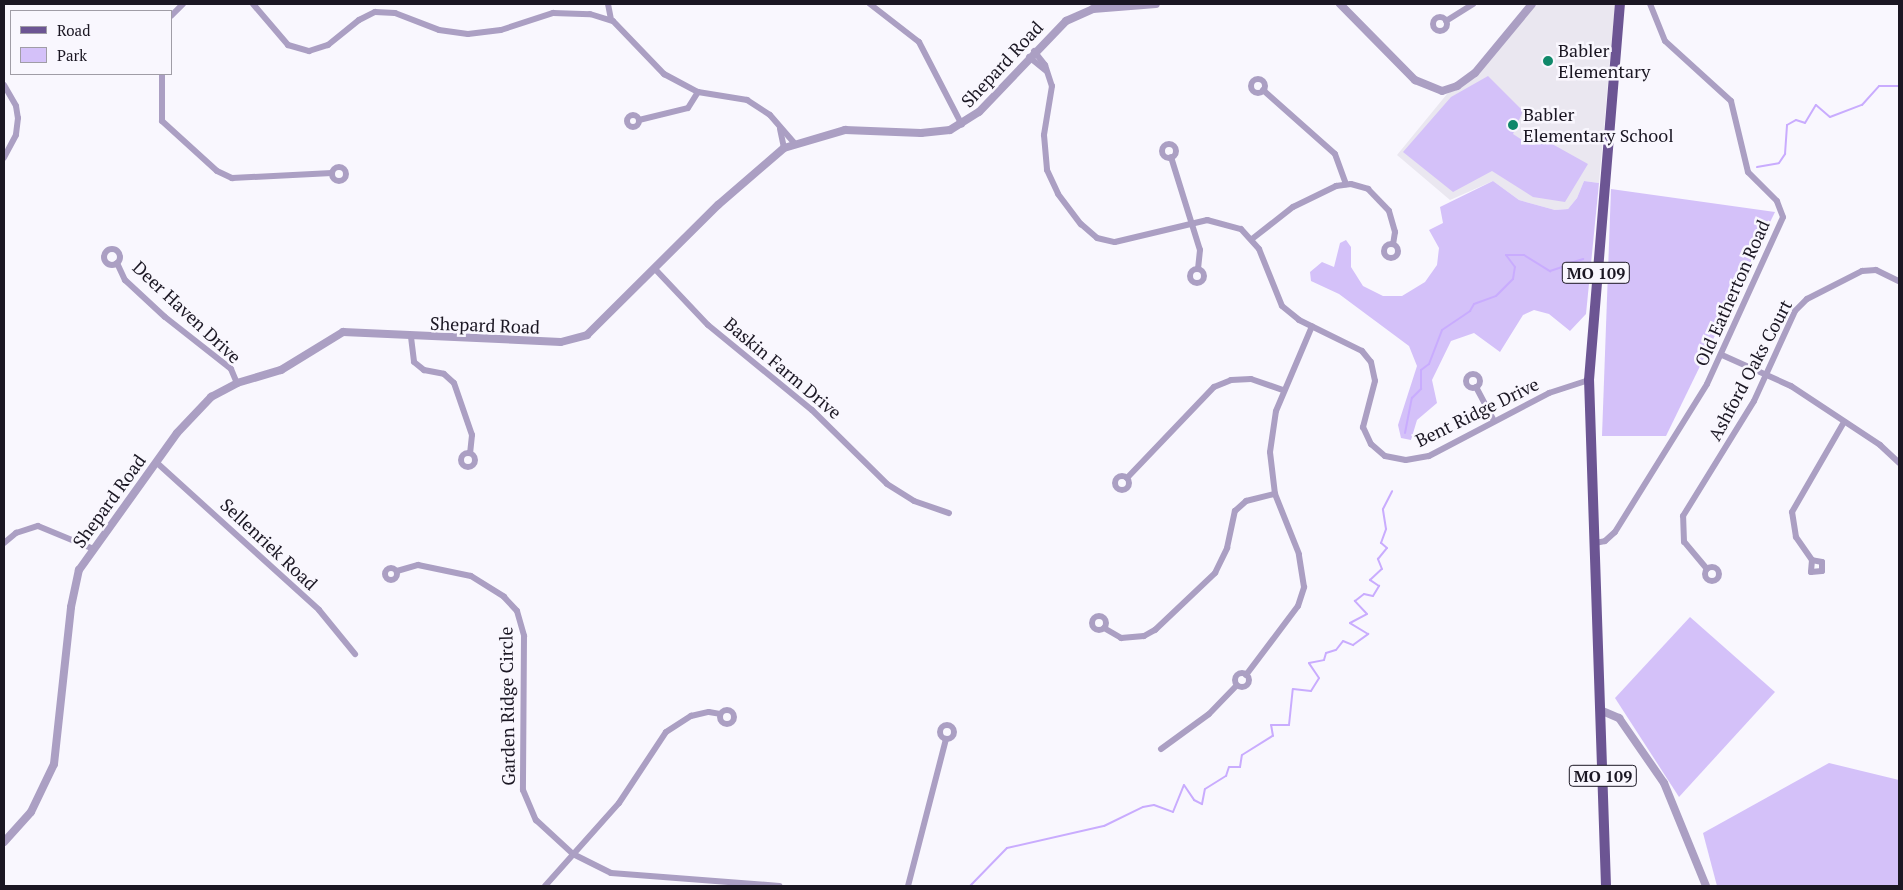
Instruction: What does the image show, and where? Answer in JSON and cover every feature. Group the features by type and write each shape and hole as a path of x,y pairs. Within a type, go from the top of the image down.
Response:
{"main road":[{"name":"MO 109","path":"1606,886 1589,380 1620,4"}],"street":[{"path":"172,15 183,4"},
{"path":"253,4 283,40 302,51 328,45 358,20 382,12 404,15 439,30 468,34 501,30 564,11 611,20"},
{"path":"382,4 382,12"},
{"path":"608,4 611,20 664,74 698,92 746,100 770,115 794,143"},
{"path":"870,4 919,42 962,125"},
{"name":"Shepard Road","path":"4,842 31,812 54,764 72,597 79,570 91,548 198,408 236,383 281,370 343,332 411,337 574,340 603,323 746,179 784,148 794,143 845,130 921,133 962,125 979,112 1031,54 1073,16 1109,5 1156,4"},
{"path":"1340,4 1416,80 1442,91 1457,86 1475,73 1532,4"},
{"path":"1446,21 1473,4"},
{"name":"Old Eatherton Road","path":"1595,543 1605,541 1615,532 1722,356 1782,222 1782,211 1748,172 1731,101 1665,41 1650,4"},
{"path":"1031,54 1046,70 1052,86 1044,135 1047,170 1058,194 1081,224 1104,241 1128,242 1191,223 1229,223 1252,239 1293,206 1346,184 1368,189 1387,207 1394,224 1393,244"},
{"path":"162,75 162,121 217,171 232,178 332,173"},
{"path":"4,85 16,106 18,118 16,135 4,158"},
{"path":"1263,90 1336,154 1346,184"},
{"path":"639,120 688,108 698,92"},
{"path":"780,128 784,148"},
{"path":"1171,157 1200,250 1198,269"},
{"name":"Bent Ridge Drive","path":"1252,239 1282,306 1312,326 1357,348 1371,362 1375,381 1363,427 1371,444 1385,456 1406,460 1429,456 1561,388 1589,380"},
{"name":"Deer Haven Drive","path":"117,263 125,280 159,311 230,369 236,383"},
{"name":"Baskin Farm Drive","path":"655,269 708,325 812,410 887,484 914,501 948,512"},
{"name":"Ashford Oaks Court","path":"1707,569 1684,542 1683,516 1767,375 1795,311 1807,299 1862,271 1876,270 1899,281"},
{"path":"1161,748 1209,714 1237,685 1247,684 1246,675 1298,606 1304,587 1301,560 1275,494 1270,452 1283,390 1312,326"},
{"path":"411,337 414,362 424,370 444,374 454,383 472,435 470,453"},
{"path":"1722,356 1791,386 1899,463"},
{"path":"1127,478 1214,387 1231,380 1251,379 1283,390"},
{"path":"1476,387 1494,422"},
{"path":"1812,560 1793,532 1792,512 1844,422"},
{"name":"Sellenriek Road","path":"156,462 319,610 355,654"},
{"path":"1104,628 1121,638 1144,636 1154,630 1215,573 1227,548 1234,511 1246,501 1275,494"},
{"path":"4,543 16,533 38,526 91,548"},
{"name":"Garden Ridge Circle","path":"397,571 418,565 471,576 504,597 517,611 524,636 523,790 533,816 573,854 611,873 780,886"},
{"path":"1600,710 1619,718 1664,783 1706,886"},
{"path":"545,886 619,803 666,732 691,716 709,712 720,714"},
{"path":"908,886 946,739"}],"shaded area":[{"name":"Babler Elementary School","path":"1535,4 1615,4 1599,183 1584,181 1577,198 1568,209 1555,210 1519,200 1493,181 1450,200 1397,155 1447,94 1479,71"}],"green space":[{"path":"1488,76 1523,111 1513,134 1530,145 1545,140 1588,164 1565,202 1533,197 1492,171 1453,192 1403,152 1451,97"},
{"path":"1493,181 1519,200 1555,210 1568,209 1577,198 1584,181 1599,183 1586,314 1570,331 1549,314 1534,310 1523,315 1500,352 1474,333 1451,341 1432,380 1437,403 1417,420 1411,440 1401,438 1398,425 1417,366 1409,346 1339,294 1311,281 1310,272 1322,262 1334,267 1340,243 1346,240 1351,247 1351,267 1363,286 1383,296 1402,296 1425,282 1437,265 1439,248 1429,230 1443,223 1440,207"},
{"path":"1611,189 1775,212 1666,436 1602,436"},
{"path":"1690,617 1775,692 1679,797 1615,698"},
{"path":"1829,763 1899,780 1899,886 1717,886 1703,833"}],"waterway":[{"path":"1757,167 1779,163 1785,154 1787,125 1796,120 1805,123 1816,105 1830,117 1862,105 1879,86 1899,86"},
{"path":"1405,433 1412,398 1421,389 1421,370 1429,364 1442,330 1470,311 1474,304 1496,296 1513,279 1515,267 1506,255 1524,255 1550,271 1565,266"},
{"path":"1567,264 1583,259"},
{"path":"970,886 1007,848 1104,826 1143,807 1154,805 1173,812 1184,785 1194,800 1202,804 1205,789 1226,776 1229,767 1240,767 1242,755 1273,736 1271,725 1289,725 1293,689 1311,691 1319,678 1309,663 1324,660 1326,653 1336,650 1343,641 1353,645 1368,634 1350,623 1367,614 1355,601 1364,594 1373,596 1379,586 1370,580 1382,569 1378,559 1387,548 1381,543 1386,529 1383,509 1392,491"}],"place":[{"name":"Babler Elementary","path":"1548,61"},
{"name":"Babler Elementary School","path":"1513,125"}]}
